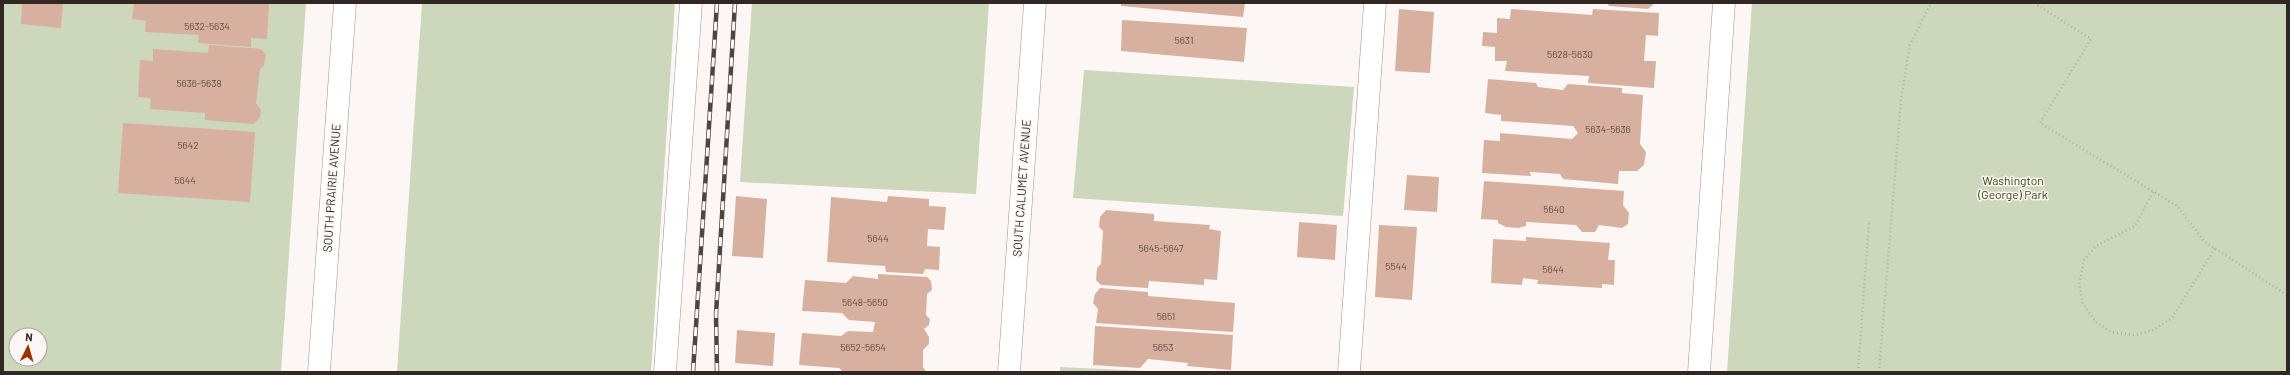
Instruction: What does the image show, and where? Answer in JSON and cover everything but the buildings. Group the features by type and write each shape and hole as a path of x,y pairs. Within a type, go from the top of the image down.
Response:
{"street":[{"name":"SOUTH PRAIRIE AVENUE","path":"319,372 345,3"},
{"path":"665,372 691,3"},
{"name":"SOUTH CALUMET AVENUE","path":"1009,372 1035,3"},
{"path":"1349,372 1375,3"},
{"path":"1699,372 1724,3"}],"path":[{"path":"1879,372 1901,100 1910,45 1931,3"},
{"path":"2034,3 2091,39 2040,123 2177,206 2205,242 2287,295"},
{"path":"2153,192 2135,226 2096,246 2084,260 2079,283 2080,290 2083,304 2096,322 2111,332 2134,335 2154,330 2172,318 2215,248"},
{"path":"1858,372 1869,222"}],"green space":[{"path":"3,3 306,3 281,372 3,372"},
{"path":"422,3 675,3 651,372 397,372"},
{"path":"752,3 989,3 976,194 740,182"},
{"name":"Washington (George) Park","path":"1752,3 2287,3 2287,372 1727,372"},
{"path":"1084,70 1354,87 1343,216 1073,198"},
{"path":"1060,367 1166,372 1060,372"}],"railway":[{"path":"693,372 717,3"},
{"path":"717,372 716,314 735,3"}]}
